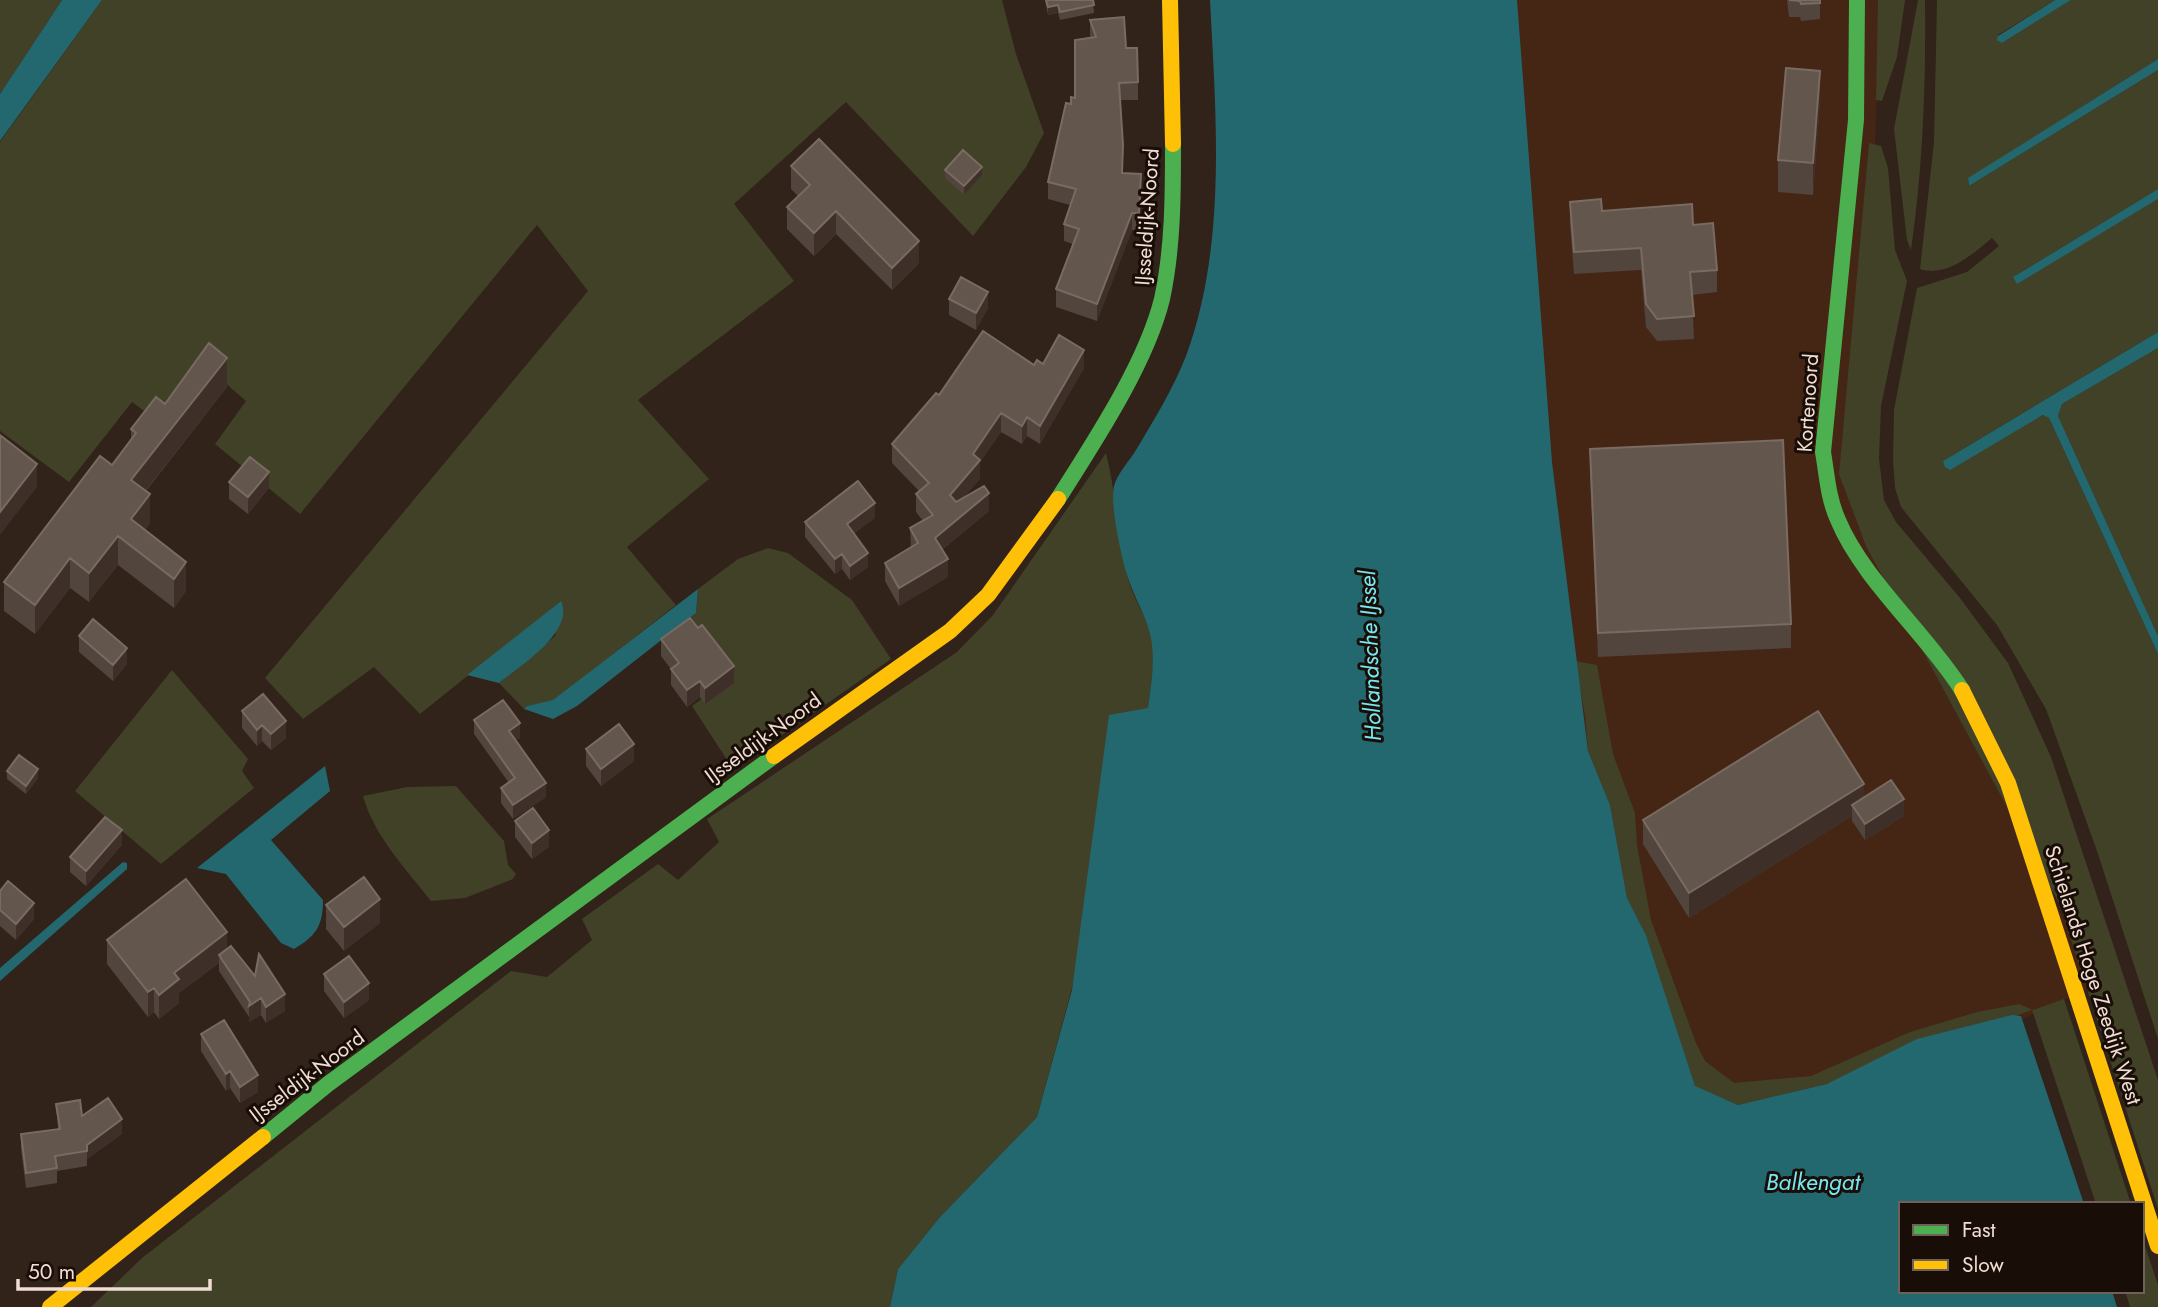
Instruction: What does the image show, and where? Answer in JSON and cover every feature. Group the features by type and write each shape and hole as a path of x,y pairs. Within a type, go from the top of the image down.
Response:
{"street":[{"name":"IJsseldijk-Noord","path":"50,1307 328,1084 710,801 950,631 988,595 1059,498 1105,423 1145,347 1161,302 1169,263 1173,193 1174,84 1170,0"},
{"name":"Kortenoord","path":"1857,0 1856,120 1824,452 1830,500 1848,542 1859,559 1931,644 1969,699 2004,773 2026,837"},
{"name":"Schielands Hoge Zeedijk West","path":"2026,837 2144,1202"},
{"name":"Schielands Hoge Zeedijk West","path":"2144,1203 2158,1246"}],"shaded area":[{"path":"1501,0 1880,0 1875,150 1845,472 2096,985 1907,1073 1697,1163 1581,816"}],"green space":[{"path":"0,0 62,0 0,94"},
{"path":"102,0 1002,0 1016,54 1044,133 1026,167 973,236 846,102 734,204 794,281 638,400 709,479 627,547 676,605 553,701 524,709 499,683 555,636 561,601 420,714 374,667 303,719 265,678 588,291 537,225 300,514 215,444 246,401 209,369 166,427 132,402 69,482 0,431 0,142"},
{"path":"1878,0 1905,0 1897,57 1882,101 1876,100"},
{"path":"1918,0 1925,0 1924,94 1921,157 1911,250 1907,240 1894,129"},
{"path":"1937,0 2055,0 1998,35 2002,43 2071,0 2158,0 2158,59 1968,179 1969,186 2158,70 2158,189 2018,274 2016,283 2158,199 2158,332 1943,461 2044,415 2049,418 2158,654 2158,1039 2097,851 2046,709 1997,625 1901,507 1895,488 1894,410 1917,288 1967,272 1999,246 1992,238 1959,263 1940,270 1920,269 1934,142"},
{"path":"1869,143 1881,146 1888,168 1895,250 1907,281 1881,406 1879,459 1884,500 1896,522 1960,598 2008,663 2051,757 2158,1080 2158,1209 2060,905 1866,546 1839,474"},
{"path":"2158,348 2158,636 2058,416 2062,404"},
{"path":"1106,453 1128,579 1152,641 1153,670 1148,708 1037,1117 940,1217 898,1269 890,1307 91,1307 142,1258 511,971 547,977 592,940 582,919 658,864 678,880 719,842 707,819 957,652 993,615"},
{"path":"768,548 788,553 852,600 891,659 733,769 692,706 726,681 683,624 696,613 698,589 738,559"},
{"path":"1575,661 1597,665 1613,754 1635,813 1637,845 1651,920 1705,1061 1734,1083 1811,1076 1910,1032 1977,1012 2019,1004 2033,1010 2064,999 2130,1202 2095,1202 2032,1010 1827,1084 1738,1105 1695,1087 1646,935 1627,898 1610,805 1588,751 1585,715"},
{"path":"172,670 248,759 242,771 254,788 161,864 75,791"},
{"path":"456,786 504,841 508,865 516,874 513,879 465,898 431,901 383,838 363,796 407,787"},
{"path":"2144,1243 2158,1285 2158,1307 2130,1307 2126,1293 2144,1293"}],"water":[{"path":"62,0 102,0 0,141 0,94"},
{"path":"1210,0 1517,0 1552,462 1588,751 1610,805 1627,898 1646,935 1695,1086 1738,1105 1827,1084 1917,1039 2012,1015 2021,1016 2083,1202 1899,1202 1899,1293 2113,1293 2117,1307 890,1307 898,1269 940,1217 1037,1117 1072,990 1109,715 1148,708 1152,643 1125,566 1113,495 1118,477 1156,416 1181,368 1199,314 1213,225 1216,180"},
{"path":"2055,0 2071,0 2002,43 1997,40 1998,36"},
{"path":"2158,59 2158,70 1969,186 1968,178"},
{"path":"2158,189 2158,199 2017,284 2013,277"},
{"path":"2158,332 2158,348 2062,404 2058,416 2158,636 2158,654 2049,418 2043,415 1950,470 1945,467 1943,461"},
{"path":"698,589 696,613 577,706 553,719 524,709 553,700"},
{"path":"561,601 563,613 553,636 520,667 499,683 467,675"},
{"path":"325,766 330,791 271,840 323,900 320,924 308,940 294,949 281,943 226,874 197,868"},
{"path":"123,862 127,863 127,869 0,981 0,968"}],"building":[{"path":"1046,0 1093,0 1094,5 1060,12 1058,5 1048,7"},
{"path":"1789,0 1820,0 1820,3 1801,4 1800,1"},
{"path":"1124,17 1126,48 1137,48 1138,82 1119,83 1122,173 1141,174 1139,213 1132,213 1097,304 1056,289 1079,229 1064,224 1076,189 1048,182 1066,103 1071,104 1071,97 1075,98 1075,40 1096,37 1090,20"},
{"path":"1786,68 1820,71 1813,163 1778,160"},
{"path":"819,139 919,241 892,268 836,211 814,233 787,207 810,185 791,166"},
{"path":"963,150 982,167 964,186 945,170"},
{"path":"1601,199 1602,211 1692,204 1693,225 1713,223 1717,270 1690,272 1694,316 1657,319 1646,304 1641,248 1574,252 1570,202"},
{"path":"961,277 988,292 976,313 949,299"},
{"path":"983,331 1034,365 1037,360 1043,364 1059,335 1084,350 1040,426 1027,417 1022,426 1001,413 973,454 980,460 950,495 956,502 984,486 989,493 935,538 948,559 899,588 885,563 918,543 910,528 933,515 916,494 929,483 892,444 936,393 939,395"},
{"path":"209,343 227,358 131,480 150,494 131,519 186,562 174,579 118,536 89,573 70,558 35,605 4,582 100,456 112,465 136,433 131,429 156,397 165,404"},
{"path":"0,435 37,464 0,512"},
{"path":"1783,440 1791,624 1598,633 1590,449"},
{"path":"250,457 269,472 248,497 229,482"},
{"path":"858,481 875,503 847,524 868,553 850,566 842,554 835,559 805,522"},
{"path":"690,618 698,628 702,625 734,666 705,688 700,681 687,690 671,669 679,663 661,639"},
{"path":"93,619 127,648 113,665 79,636"},
{"path":"263,694 286,721 271,734 262,725 257,730 242,711"},
{"path":"503,700 520,723 509,731 546,783 513,805 501,788 515,778 474,720"},
{"path":"1818,711 1864,784 1689,893 1643,820"},
{"path":"619,724 634,744 601,769 586,749"},
{"path":"19,755 38,769 26,786 7,771"},
{"path":"1891,780 1904,799 1865,824 1852,805"},
{"path":"533,808 549,830 532,843 515,821"},
{"path":"105,817 122,830 86,871 70,857"},
{"path":"364,877 380,899 344,927 326,905"},
{"path":"186,879 227,932 174,973 179,979 159,995 154,988 148,992 107,940"},
{"path":"8,881 34,903 16,924 0,910 0,891"},
{"path":"231,946 255,976 259,954 285,994 266,1007 261,998 249,1006 250,1002 219,955"},
{"path":"349,956 369,983 344,1002 324,974"},
{"path":"224,1020 258,1075 240,1087 230,1071 226,1074 201,1034"},
{"path":"108,1098 122,1119 87,1145 87,1151 55,1156 57,1168 26,1173 21,1134 60,1129 56,1104 80,1100 82,1116"}],"traffic: fast":[{"path":"1857,0 1856,120 1823,452 1830,495 1849,542 1879,585 1962,690"},
{"path":"1058,499 1118,402 1154,324 1162,299 1168,261 1173,144"},
{"path":"263,1137 328,1084 774,756"}],"traffic: slow":[{"path":"1170,0 1173,144"},
{"path":"774,756 950,631 988,595 1058,499"},
{"path":"1962,690 2008,783 2144,1202"},
{"path":"50,1307 263,1137"},
{"path":"2144,1203 2158,1246"}],"water label":[{"name":"Hollandsche IJssel","path":"1370,656"},
{"name":"Balkengat","path":"1813,1182"}]}
